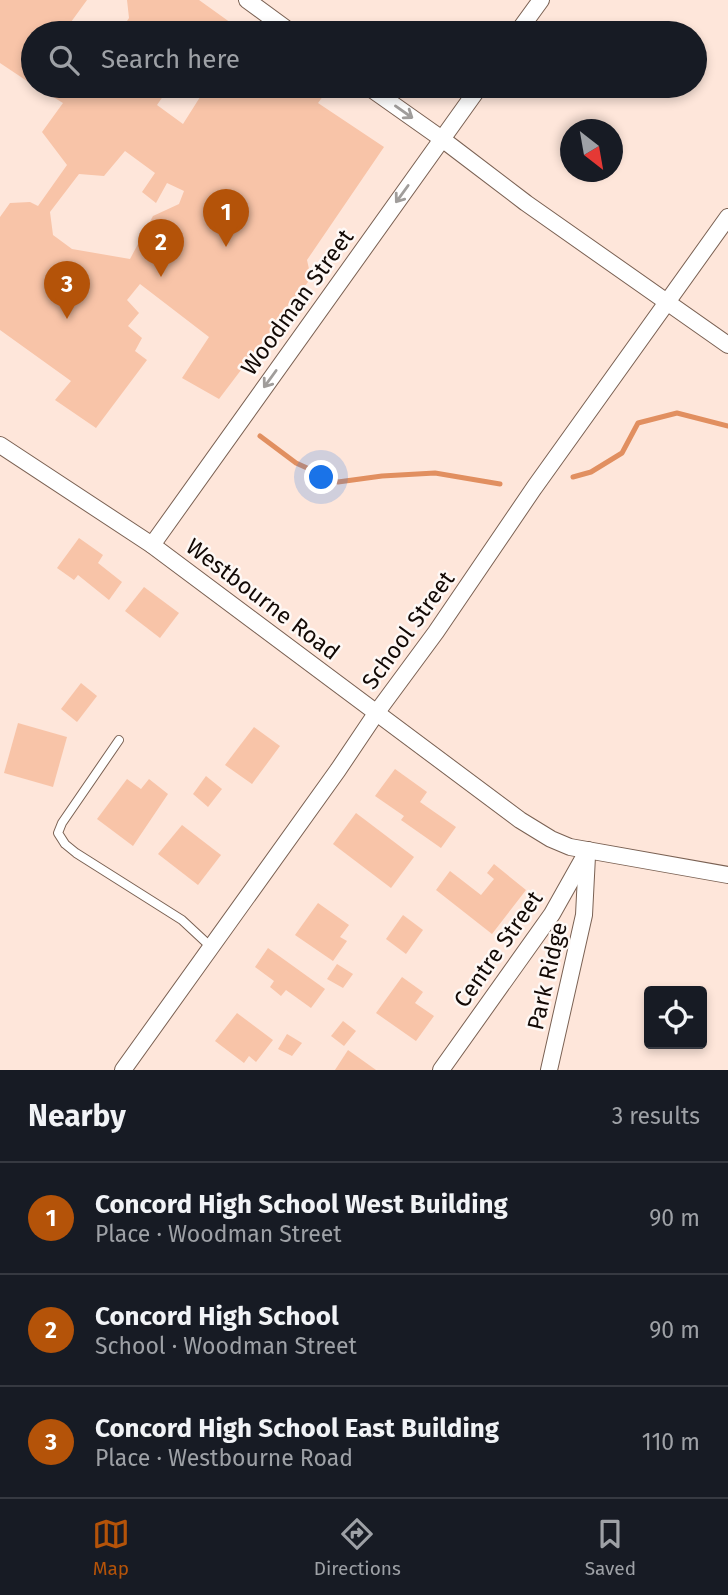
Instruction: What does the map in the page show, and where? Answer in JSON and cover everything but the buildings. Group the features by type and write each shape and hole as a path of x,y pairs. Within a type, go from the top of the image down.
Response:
{"street":[{"path":"247,0 276,21"},
{"path":"526,21 541,0"},
{"path":"384,98 526,203 728,345"},
{"name":"Woodman Street","path":"152,545 471,98"},
{"name":"School Street","path":"123,1070 728,217"},
{"name":"Westbourne Road","path":"0,445 152,545 520,820 551,839 570,847 728,875"},
{"name":"Centre Street","path":"441,1070 552,914 588,850"},
{"name":"Park Ridge","path":"549,1070 584,915 588,850"}],"lane":[{"path":"119,740 62,823 58,833 65,844 76,853 182,920 211,947"}],"waterway":[{"path":"573,477 591,472 622,453 638,423 677,413 728,426"},
{"path":"260,436 296,463 338,482 435,473 500,484"}],"place":[{"name":"Concord High School West Building","path":"226,247"},
{"name":"Concord High School","path":"161,277"},
{"name":"Concord High School East Building","path":"67,319"}]}
